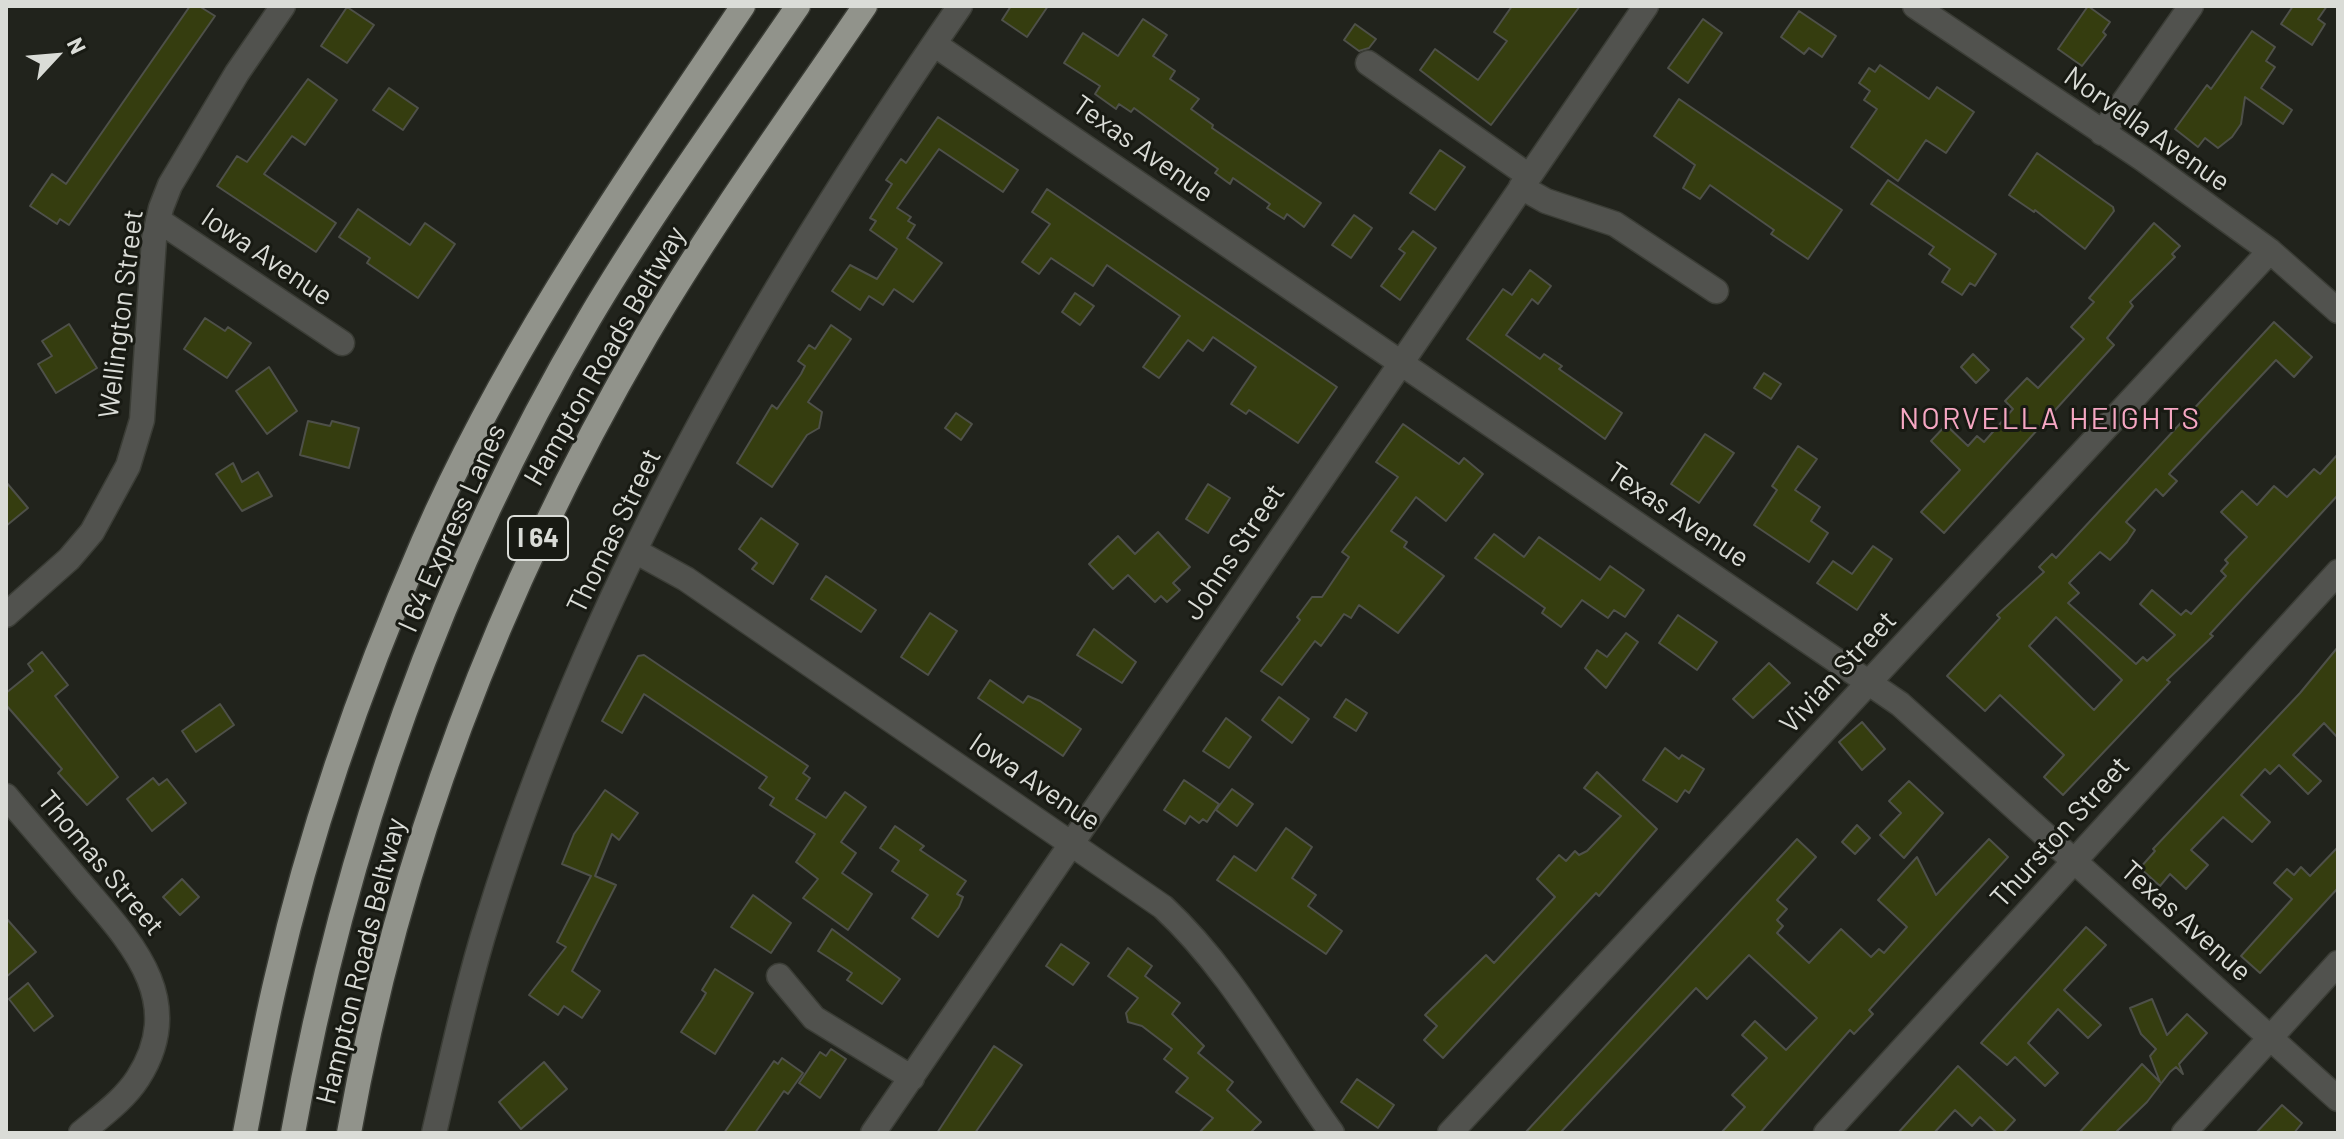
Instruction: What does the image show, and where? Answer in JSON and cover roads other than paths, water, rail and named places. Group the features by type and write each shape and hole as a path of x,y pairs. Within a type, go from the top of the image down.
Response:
{"highway":[{"path":"245,1133 276,979 308,857 377,655 424,540 479,427 546,309 618,191 743,6"},
{"name":"I 64 Express Lanes","path":"293,1133 335,937 369,815 412,693 466,557 525,436 588,320 654,214 798,6"},
{"name":"Hampton Roads Beltway","path":"349,1133 380,983 410,874 464,716 539,536 583,449 647,335 715,223 865,6"}],"street":[{"name":"Wellington Street","path":"6,615 69,559 92,532 128,466 142,420 158,220 170,185 237,73 283,6"},
{"name":"Thomas Street","path":"434,1133 464,1003 515,837 576,680 635,551 715,394 799,250 960,6"},
{"name":"Johns Street","path":"873,1133 1646,6"},
{"name":"Norvella Avenue","path":"1915,6 2270,251 2338,311"},
{"path":"2102,133 2191,6"},
{"name":"Texas Avenue","path":"934,44 1900,704 2338,1099"},
{"path":"1368,63 1546,201 1615,224 1716,291"},
{"name":"Iowa Avenue","path":"158,220 342,343"},
{"name":"Vivian Street","path":"1450,1133 2270,251"},
{"name":"Iowa Avenue","path":"635,551 686,579 1163,907 1194,936 1221,968 1276,1056 1332,1133"},
{"name":"Thurston Street","path":"1826,1133 2338,572"},
{"name":"Thomas Street","path":"6,796 132,943 152,984 155,1033 139,1076 128,1092 81,1133"},
{"path":"2184,1133 2338,963"},
{"path":"779,976 794,999 814,1018 912,1078"}],"district":[{"name":"NORVELLA HEIGHTS","path":"2050,419"}]}
